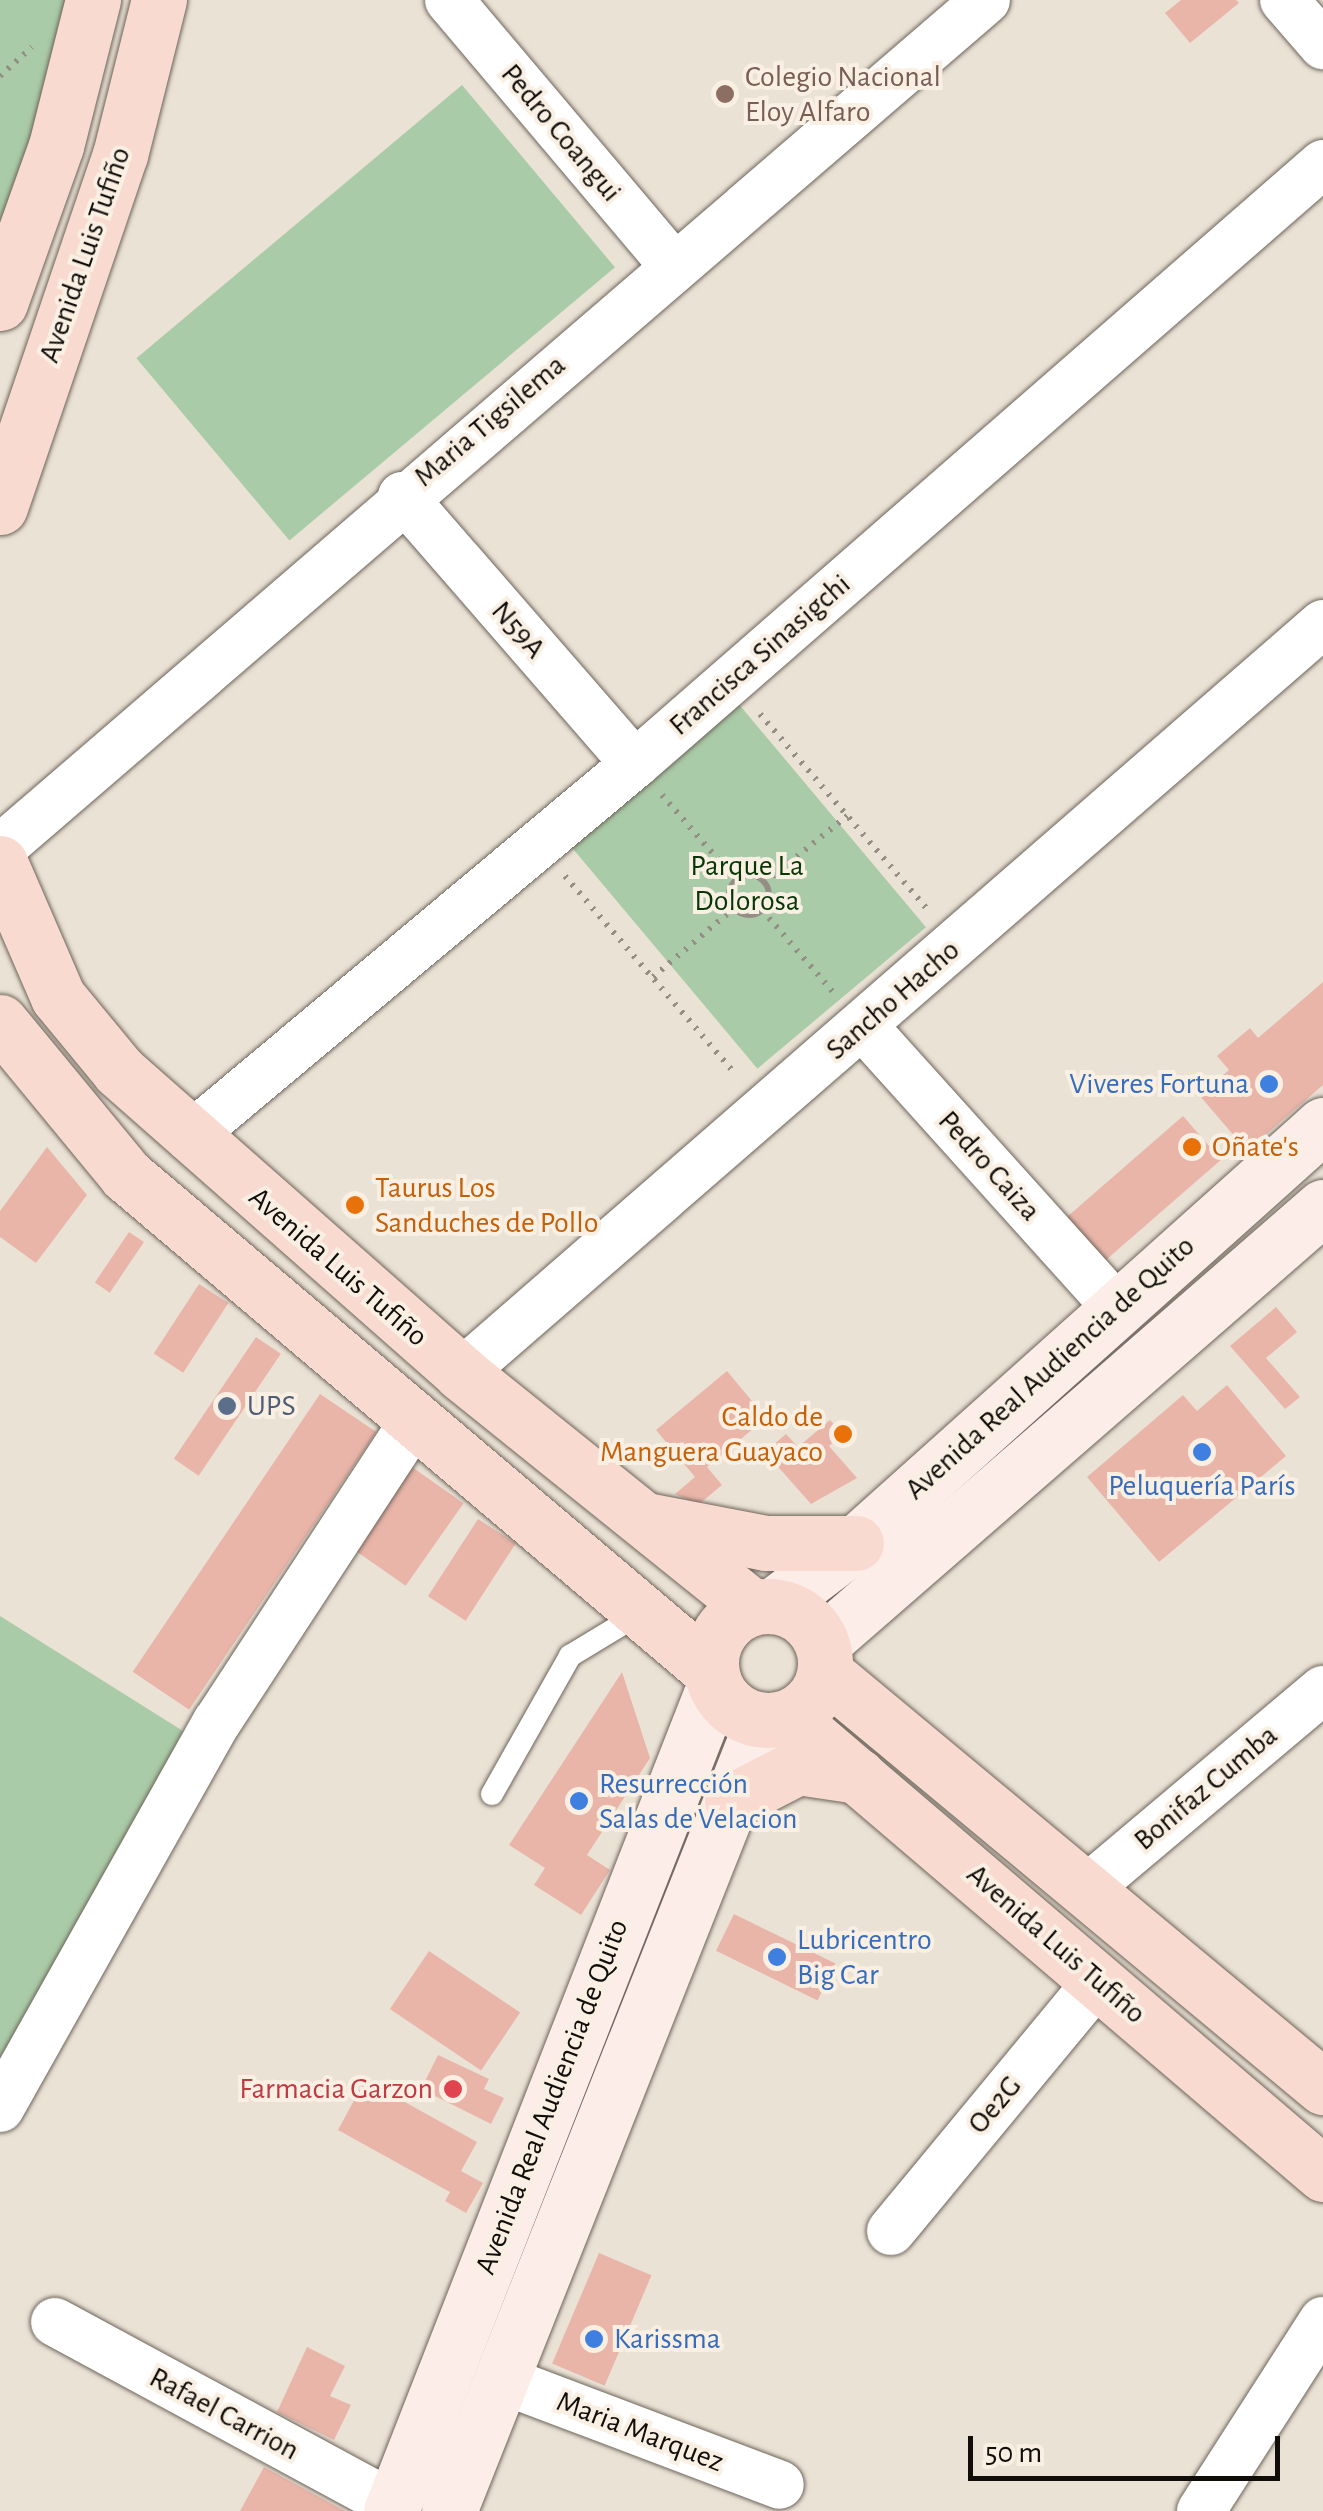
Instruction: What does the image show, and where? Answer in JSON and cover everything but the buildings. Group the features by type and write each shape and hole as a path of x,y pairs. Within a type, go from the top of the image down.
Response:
{"main road":[{"path":"0,303 44,178 93,0"},
{"name":"Avenida Luis Tufiño","path":"0,507 103,201 159,0"},
{"path":"44,178 103,201"},
{"name":"Avenida Luis Tufiño","path":"0,862 58,998 188,1136 460,1372 634,1516 762,1606"},
{"path":"0,1022 126,1175 646,1609 713,1678 734,1709 776,1718 808,1704 823,1658 794,1612 762,1606 720,1632 713,1678"},
{"name":"Avenida Real Audiencia de Quito","path":"762,1606 856,1543 1115,1306 1323,1124"},
{"name":"Avenida Real Audiencia de Quito","path":"823,1658 1323,1207"},
{"path":"272,1299 315,1248"},
{"path":"634,1516 696,1536 856,1543"},
{"name":"Avenida Luis Tufiño","path":"823,1658 1304,2070"},
{"name":"Avenida Real Audiencia de Quito","path":"392,2508 713,1678"},
{"name":"Avenida Luis Tufiño","path":"776,1718 858,1776 1323,2174"},
{"name":"Avenida Real Audiencia de Quito","path":"450,2511 732,1800 776,1718"},
{"path":"732,1800 798,1767 858,1776"},
{"path":"1235,2098 1304,2070"}],"street":[{"name":"Pedro Coangui","path":"449,0 673,265"},
{"name":"Maria Tigsilema","path":"0,849 402,496 986,0"},
{"path":"1284,0 1323,45"},
{"name":"Francisca Sinasigchi","path":"188,1136 635,764 1323,164"},
{"name":"N59A","path":"402,496 635,764"},
{"name":"Sancho Hacho","path":"460,1372 864,1026 1323,624"},
{"name":"Pedro Caiza","path":"864,1026 1115,1306"},
{"path":"0,2108 218,1722 416,1418"},
{"name":"Bonifaz Cumba","path":"1089,1887 1323,1690"},
{"name":"Oe2G","path":"891,2231 1098,1980"},
{"path":"1201,2511 1323,2321"},
{"name":"Rafael Carrion","path":"55,2322 392,2508"},
{"name":"Maria Marquez","path":"500,2379 780,2485"}],"lane":[{"path":"492,1794 570,1656 646,1609"}],"path":[{"path":"730,680 958,944"},
{"path":"635,764 736,880 764,882 847,816"},
{"path":"537,845 766,1110"},
{"path":"734,908 736,880"},
{"path":"762,910 764,882"},
{"path":"654,977 734,908 762,910 864,1026"}],"green space":[{"path":"0,0 69,0 0,251"},
{"path":"462,85 615,267 289,541 136,358"},
{"name":"Parque La Dolorosa","path":"737,702 926,927 757,1069 568,843"},
{"path":"0,1616 183,1731 0,2075"}],"place":[{"name":"Colegio Nacional Eloy Alfaro","path":"725,94"},
{"name":"Viveres Fortuna","path":"1269,1084"},
{"name":"Oñate's","path":"1192,1147"},
{"name":"Taurus Los Sanduches de Pollo","path":"355,1205"},
{"name":"UPS","path":"227,1406"},
{"name":"Caldo de Manguera Guayaco","path":"843,1434"},
{"name":"Peluquería París","path":"1202,1452"},
{"name":"Resurrección Salas de Velacion","path":"579,1801"},
{"name":"Lubricentro Big Car","path":"777,1957"},
{"name":"Farmacia Garzon","path":"453,2089"},
{"name":"Karissma","path":"594,2339"}]}
